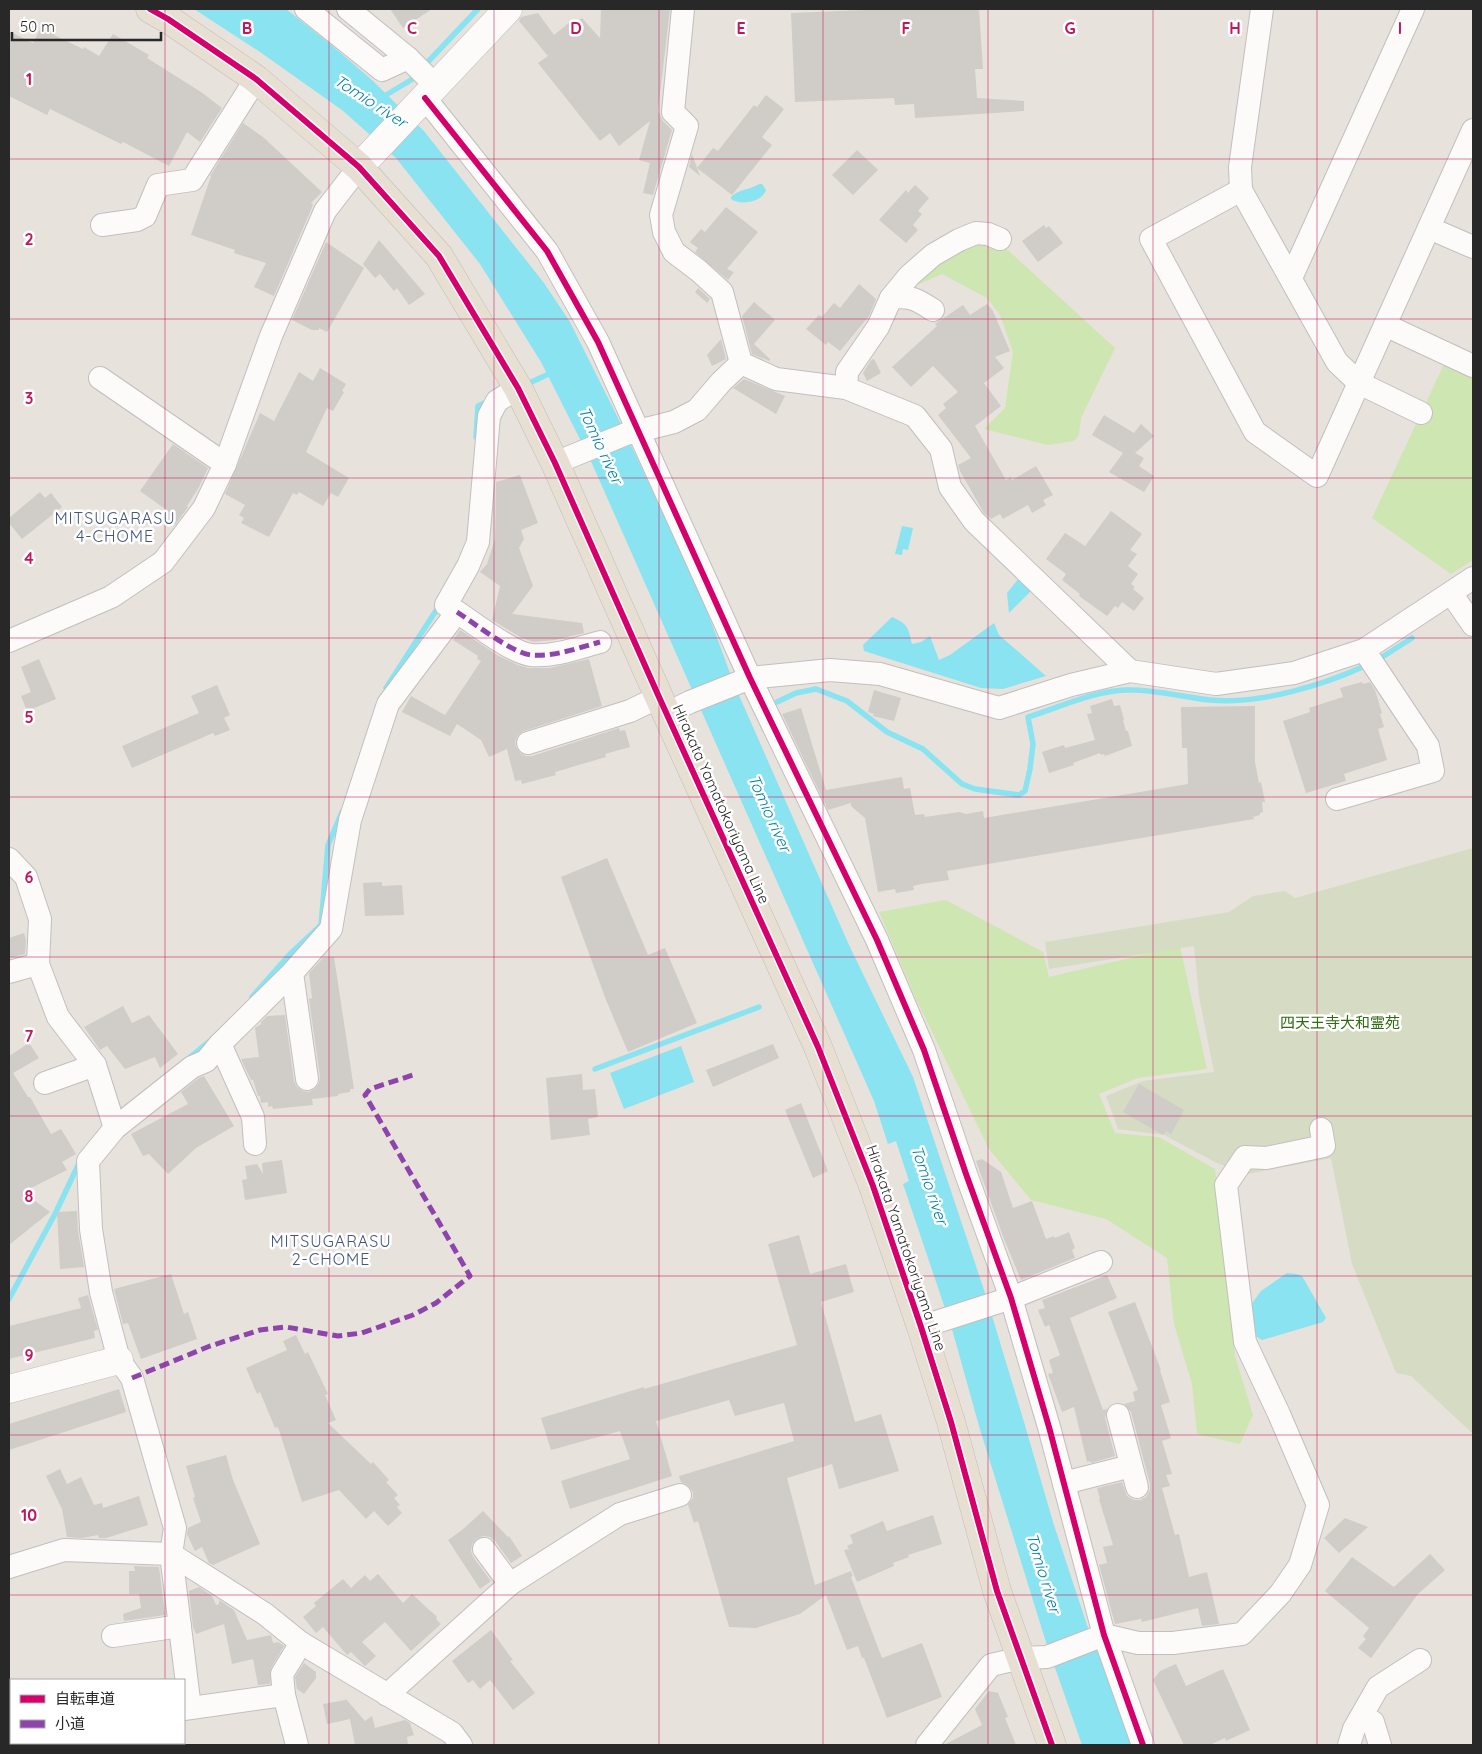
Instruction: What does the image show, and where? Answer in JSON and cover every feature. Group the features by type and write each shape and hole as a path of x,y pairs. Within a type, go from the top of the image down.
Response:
{"main road":[{"name":"Hirakata Yamatokoriyama Line","path":"150,9 168,19 256,79 359,167 439,256 518,388 672,704 818,1047 931,1324 951,1422 997,1591 1034,1658 1052,1745"}],"street":[{"path":"306,9 382,70 408,58"},
{"path":"348,9 408,58 423,100 547,251 598,342 632,432 742,681 877,940 924,1050 1011,1298 1064,1483 1104,1635 1143,1745"},
{"path":"9,641 111,597 163,562 204,508 225,464 271,336 325,211 359,167 508,9"},
{"path":"683,9 673,112 687,126 661,216 664,232 674,252 699,270 722,292 741,363"},
{"path":"1262,9 1240,167 1241,190 1337,362 1359,383 1421,413"},
{"path":"1291,278 1413,9"},
{"path":"102,225 136,220 146,216 158,185 192,180 256,79"},
{"path":"1241,190 1151,239 1255,432 1317,476 1473,130"},
{"path":"1429,228 1473,248"},
{"path":"846,388 847,372 878,327 891,298 909,276 933,255 959,240 976,233 988,234 1000,239"},
{"path":"891,298 901,296 916,299 933,310"},
{"path":"1385,325 1473,366"},
{"path":"741,363 776,379 846,388 914,416 941,449 950,486 974,521 1130,671"},
{"path":"555,463 632,432 674,422 697,410 721,382 741,363"},
{"path":"100,378 225,464"},
{"path":"518,388 497,401 489,416 478,542 468,566 446,605 512,648 530,655 560,653 600,642"},
{"path":"528,743 630,711 672,704 742,681 830,670 880,674 999,708 1071,685 1130,671 1216,684 1294,673 1364,650 1473,578"},
{"path":"1451,593 1473,625"},
{"path":"184,1679 171,1554 175,1528 132,1378 119,1360 99,1283 91,1229 88,1161 115,1128 192,1067 206,1061 220,1044 292,973 331,929 350,820 388,704 457,612"},
{"path":"1337,799 1433,771 1428,746 1364,650"},
{"path":"9,859 26,877 40,919 38,964 58,1017 94,1065 115,1128"},
{"path":"9,972 38,964"},
{"path":"292,973 307,1079"},
{"path":"220,1044 253,1117 255,1144"},
{"path":"45,1083 94,1065"},
{"path":"928,1745 992,1665 1034,1658 1104,1635 1138,1643 1173,1644 1242,1634 1280,1594 1300,1565 1318,1505 1279,1414 1245,1342 1226,1185 1245,1158 1266,1158 1324,1146 1321,1129"},
{"path":"931,1324 1011,1298 1101,1262"},
{"path":"9,1389 119,1360"},
{"path":"1118,1415 1137,1487"},
{"path":"1064,1483 1131,1466"},
{"path":"387,1695 510,1584 620,1514 680,1496"},
{"path":"484,1549 510,1584"},
{"path":"9,1567 64,1550 171,1554 265,1614 301,1643 452,1732 461,1745"},
{"path":"113,1636 180,1626"},
{"path":"296,1745 284,1695 282,1674 301,1643"},
{"path":"1349,1745 1354,1730 1378,1687 1420,1660"},
{"path":"185,1685 187,1709 284,1695"},
{"path":"1361,1717 1373,1722 1380,1745"}],"green space":[{"path":"967,240 999,242 1115,348 1081,418 1079,435 1074,441 1048,445 984,429 1005,408 1013,352 1000,315 987,298 942,274 901,292"},
{"path":"1445,362 1473,375 1473,560 1451,574 1372,518"},
{"name":"四天王寺大和霊苑","path":"1473,848 1473,1434 1411,1376 1396,1373 1352,1264 1331,1158 1248,1174 1217,1163 1164,1135 1118,1129 1106,1096 1143,1081 1214,1072 1199,997 1194,946 1049,969 1045,942 1229,912 1253,896 1285,891 1295,898"},
{"path":"946,900 1043,952 1049,977 1180,946 1207,1069 1138,1078 1099,1094 1115,1133 1159,1137 1215,1169 1235,1356 1253,1415 1240,1444 1197,1434 1192,1384 1174,1324 1167,1258 1106,1219 1031,1200 989,1149 916,999 879,912"}],"water":[{"name":"Tomio river","path":"194,9 286,9 329,43 372,80 424,131 544,283 570,322 620,422 701,594 734,684 849,945 913,1077 986,1296 1053,1522 1087,1625 1135,1745 1082,1745 1045,1639 979,1426 952,1329 903,1184 909,1181 896,1141 888,1144 874,1101 590,459 541,362 480,264 396,158 342,110 260,52"},
{"path":"762,184 766,190 756,200 740,202 731,199 737,192"},
{"path":"902,526 913,528 908,550 903,549 902,555 895,554"},
{"path":"1019,578 1032,590 1009,613 1007,593"},
{"path":"892,617 906,627 912,644 921,642 930,636 939,660 950,655 994,623 999,635 1046,676 1003,689 981,688 864,651 863,645"},
{"path":"681,1046 694,1082 624,1109 610,1073"},
{"path":"1287,1273 1302,1276 1326,1318 1323,1322 1262,1340 1252,1334 1250,1306 1261,1291"}],"building":[{"path":"390,9 432,9 403,28"},
{"path":"601,9 670,9 658,111 663,121 672,130 653,195 643,193 650,163 639,160 650,121 619,146 610,133 600,141 538,63 548,56 519,21 521,17 538,13 554,35 570,22 572,25 582,18 600,38"},
{"path":"889,9 979,9 983,69 975,69 977,98 1024,101 1024,111 915,118 914,104 895,105 894,98 795,102 791,13"},
{"path":"43,24 56,31 54,35 83,49 84,47 99,56 113,34 149,55 147,58 201,92 222,108 200,142 187,132 169,166 123,142 121,144 50,109 47,115 9,96 9,31 33,43"},
{"path":"766,95 784,109 762,137 772,145 732,195 697,168 713,148 718,151 754,105 757,107"},
{"path":"243,123 263,137 322,192 311,203 313,205 274,296 254,287 266,263 234,253 235,250 191,235 210,176"},
{"path":"857,150 878,170 853,195 832,175"},
{"path":"692,154 700,176 689,167"},
{"path":"915,185 929,198 918,211 922,214 913,225 918,230 906,243 879,220 906,190 908,193"},
{"path":"726,207 758,232 727,269 734,272 728,280 695,252 698,248 690,242 701,229 705,232"},
{"path":"1044,225 1046,228 1049,226 1063,243 1038,262 1022,241"},
{"path":"379,240 425,294 409,305 397,288 394,291 380,274 375,278 363,264"},
{"path":"326,242 364,268 327,332 319,328 319,330 312,330 292,320"},
{"path":"859,284 876,299 869,316 840,351 828,342 826,345 806,329 819,315 822,317 834,303 840,308"},
{"path":"698,288 710,299 707,303 695,292"},
{"path":"754,302 775,320 754,344 770,359 769,361 752,354 742,316"},
{"path":"987,304 993,311 1010,351 995,357 1004,368 984,383 1001,406 975,426 1006,480 1011,477 1012,480 1036,466 1053,495 1043,500 1046,505 1032,513 1028,505 1003,519 1000,514 991,519 984,513 958,465 971,458 938,415 946,408 943,404 958,392 933,366 911,387 892,367 937,326 935,324 963,305 970,315"},
{"path":"721,339 726,359 712,366 707,355"},
{"path":"874,359 881,373 867,381 863,373 871,360"},
{"path":"320,368 346,384 342,391 344,392 333,411 327,408 306,452 349,478 338,497 331,493 323,506 299,492 297,495 293,493 269,537 241,523 244,518 239,515 245,505 225,494 260,413 274,421 299,372 313,381"},
{"path":"744,379 785,396 776,414 733,388"},
{"path":"1104,415 1134,433 1141,424 1154,436 1135,453 1144,458 1139,466 1154,476 1144,492 1109,472 1123,453 1092,435"},
{"path":"173,444 208,468 188,507 175,525 163,517 168,511 140,491"},
{"path":"520,475 538,523 521,530 524,539 519,548 533,586 512,614 582,623 584,633 555,640 533,642 520,637 492,620 500,586 480,572 487,564 495,539 496,482"},
{"path":"40,492 45,498 51,493 62,507 22,539 9,523 9,518"},
{"path":"1111,511 1142,534 1130,550 1137,554 1128,566 1138,574 1131,584 1135,587 1133,589 1144,598 1134,611 1122,602 1118,608 1115,606 1107,616 1079,596 1080,594 1062,580 1066,574 1046,559 1065,533 1085,546"},
{"path":"460,630 497,655 528,668 550,668 589,659 602,706 524,731 518,735 515,741 520,753 532,756 619,728 620,731 625,730 630,747 605,754 606,757 555,772 556,775 522,784 521,780 515,781 507,749 489,757 481,740 457,724 450,736 402,712 411,696 445,715 481,661 477,659 478,656 453,640"},
{"path":"39,659 56,699 27,711 21,696 31,692 21,667"},
{"path":"1362,682 1363,684 1370,682 1375,690 1384,727 1378,729 1387,760 1344,774 1346,781 1306,793 1283,721 1310,712 1309,708 1343,697 1340,688"},
{"path":"217,685 230,715 224,718 230,730 215,736 213,733 132,768 122,746 199,713 191,696"},
{"path":"874,690 901,698 894,721 873,716 874,714 868,712"},
{"path":"1112,699 1114,706 1120,705 1126,731 1128,731 1132,746 1105,756 1100,753 1073,763 1074,765 1049,773 1042,752 1064,745 1065,748 1095,740 1087,714 1092,713 1090,706"},
{"path":"1255,706 1255,762 1265,802 1262,802 1263,812 1253,817 1254,819 947,871 949,880 921,884 913,886 914,890 896,893 895,889 878,892 865,818 851,806 851,803 828,810 782,714 801,708 826,790 902,777 904,789 910,788 915,815 924,814 925,817 983,811 984,818 1188,784 1187,748 1182,748 1181,707"},
{"path":"607,858 648,955 665,948 697,1023 628,1052 606,1000 561,877"},
{"path":"382,882 382,886 402,885 404,915 365,916 363,883"},
{"path":"24,933 26,940 25,954 9,958 9,938"},
{"path":"334,957 354,1089 350,1089 350,1092 338,1094 338,1096 312,1099 313,1105 273,1109 272,1106 268,1107 268,1102 261,1103 253,1080 251,1080 241,1059 259,1057 255,1028 267,1016 285,1015 294,1081 297,1087 303,1091 309,1092 315,1089 320,1077 309,999 312,998 309,973 323,958"},
{"path":"123,1006 132,1023 149,1015 178,1054 160,1068 155,1057 125,1069 107,1046 100,1050 84,1027"},
{"path":"29,1043 39,1058 13,1073 28,1097 30,1097 51,1134 61,1129 76,1154 62,1162 67,1170 23,1192 50,1212 9,1245 9,1056"},
{"path":"773,1044 779,1058 713,1087 706,1070"},
{"path":"582,1074 583,1090 595,1089 598,1117 588,1119 590,1135 551,1140 546,1078"},
{"path":"204,1076 234,1126 196,1148 168,1174 149,1154 143,1156 131,1134 188,1104 181,1092"},
{"path":"1139,1084 1184,1110 1171,1134 1166,1131 1163,1135 1123,1112"},
{"path":"801,1103 828,1171 813,1178 785,1110"},
{"path":"982,1159 1001,1172 1013,1208 1032,1201 1046,1239 1054,1236 1055,1238 1069,1232 1075,1248 1072,1250 1075,1258 1021,1280 976,1161"},
{"path":"282,1160 287,1193 245,1200 242,1180 247,1179 245,1166 257,1164 263,1174 262,1163"},
{"path":"77,1211 84,1267 60,1269 57,1212"},
{"path":"799,1235 810,1274 846,1264 854,1292 821,1302 855,1422 881,1414 899,1471 839,1489 832,1464 787,1478 815,1585 851,1571 853,1576 851,1577 882,1658 922,1643 942,1697 887,1718 864,1658 862,1658 858,1646 847,1650 826,1595 800,1614 756,1628 729,1627 698,1521 694,1523 688,1505 693,1498 693,1492 688,1485 681,1482 679,1476 794,1441 784,1403 735,1416 729,1400 656,1421 672,1476 570,1509 561,1481 630,1459 620,1431 551,1450 541,1418 644,1387 644,1389 797,1345 768,1244"},
{"path":"171,1274 184,1314 188,1312 197,1339 141,1359 128,1323 123,1324 114,1289"},
{"path":"1107,1275 1117,1298 1070,1318 1103,1410 1107,1409 1105,1418 1115,1456 1091,1463 1090,1461 1087,1462 1074,1407 1062,1412 1048,1374 1053,1373 1049,1360 1060,1355 1049,1325 1045,1327 1038,1310 1045,1308 1042,1300"},
{"path":"88,1295 98,1330 94,1331 95,1338 9,1359 9,1326 81,1308 78,1298"},
{"path":"1135,1302 1161,1370 1170,1402 1161,1405 1171,1438 1162,1441 1172,1474 1166,1475 1170,1486 1162,1488 1175,1535 1179,1534 1189,1577 1207,1572 1219,1624 1202,1626 1198,1608 1142,1622 1141,1619 1115,1624 1099,1565 1107,1563 1103,1547 1113,1545 1097,1488 1122,1482 1127,1496 1134,1500 1146,1497 1150,1490 1131,1412 1124,1404 1135,1401 1133,1392 1138,1390 1108,1312"},
{"path":"296,1335 305,1354 308,1352 328,1394 325,1395 336,1420 328,1423 371,1464 373,1462 389,1480 386,1482 398,1495 394,1498 400,1505 397,1507 402,1513 388,1526 374,1511 366,1519 339,1490 302,1502 278,1427 275,1428 260,1392 257,1394 246,1368 287,1350 283,1341"},
{"path":"119,1389 126,1412 9,1450 9,1424"},
{"path":"226,1455 233,1480 260,1544 213,1565 209,1563 202,1547 195,1551 187,1534 188,1528 201,1522 193,1498 195,1497 186,1466"},
{"path":"60,1469 67,1484 81,1477 94,1505 102,1503 103,1508 139,1496 148,1525 106,1538 99,1538 98,1535 82,1538 67,1537 62,1509 46,1476"},
{"path":"483,1511 509,1536 522,1556 511,1563 490,1537 483,1536 476,1539 472,1544 471,1551 473,1557 491,1581 480,1589 448,1540"},
{"path":"933,1515 942,1544 908,1555 909,1557 893,1563 894,1566 857,1582 844,1550 849,1549 847,1546 853,1543 850,1535 883,1521 887,1531"},
{"path":"1345,1518 1368,1527 1339,1553 1324,1538"},
{"path":"1430,1554 1445,1570 1418,1594 1371,1658 1358,1648 1366,1639 1363,1636 1369,1628 1325,1591 1352,1557 1394,1587"},
{"path":"134,1566 159,1567 165,1615 124,1621 123,1614 141,1608 139,1594 129,1594 129,1571 135,1571"},
{"path":"378,1574 403,1603 412,1594 437,1617 436,1619 441,1624 411,1651 385,1622 362,1642 376,1656 365,1666 351,1652 347,1655 323,1627 316,1633 303,1617 316,1606 314,1603 343,1579 351,1588 365,1575 370,1581"},
{"path":"199,1587 212,1596 216,1605 219,1604 219,1600 234,1610 247,1640 271,1635 273,1643 278,1642 284,1646 271,1668 270,1684 258,1685 253,1659 232,1664 224,1624 196,1634 193,1627 189,1591"},
{"path":"491,1630 513,1660 510,1661 535,1693 513,1710 490,1680 480,1689 473,1680 468,1683 452,1661"},
{"path":"304,1663 316,1672 316,1678 304,1694 297,1689 295,1677"},
{"path":"1176,1664 1186,1686 1223,1669 1250,1730 1226,1741 1225,1738 1210,1745 1184,1745 1153,1680 1160,1671"},
{"path":"989,1691 998,1693 1008,1717 1005,1718 1016,1745 944,1745 982,1725 975,1709"},
{"path":"345,1698 365,1721 372,1716 375,1728 405,1720 410,1723 414,1735 407,1737 408,1745 355,1745 350,1719 327,1724 323,1704 346,1700"}],"waterway":[{"path":"423,67 478,9"},
{"name":"Tomio river","path":"381,98 411,80 417,74"},
{"path":"525,385 553,372"},
{"path":"476,437 478,406 489,401"},
{"path":"386,688 439,606"},
{"path":"1376,661 1412,638"},
{"path":"777,702 796,693 816,689 847,701 887,732 923,749 962,784 975,789 1019,795 1025,791 1033,744 1028,717 1089,696 1114,691 1147,691 1229,701 1269,696 1331,680 1367,665"},
{"path":"252,997 290,954 321,925 328,845 342,812"},
{"path":"595,1069 759,1007"},
{"path":"188,1059 210,1041"},
{"path":"9,1299 56,1212 80,1161"}],"marked path":[{"path":"457,612 514,649 531,655 557,653 600,642"},
{"path":"132,1378 210,1346 260,1330 286,1327 338,1336 362,1333 413,1315 436,1303 470,1276 365,1095 370,1089 413,1075"}],"cycle path":[{"path":"150,9 168,19 256,79 359,167 439,256 518,388 555,463 818,1047 873,1186 951,1422 997,1591 1052,1745"},
{"path":"425,98 547,251 598,342 750,678 877,940 924,1050 1011,1298 1049,1427 1104,1635 1143,1745"}],"district":[{"name":"MITSUGARASU 4-CHOME","path":"115,527"},
{"name":"MITSUGARASU 2-CHOME","path":"331,1250"}]}
